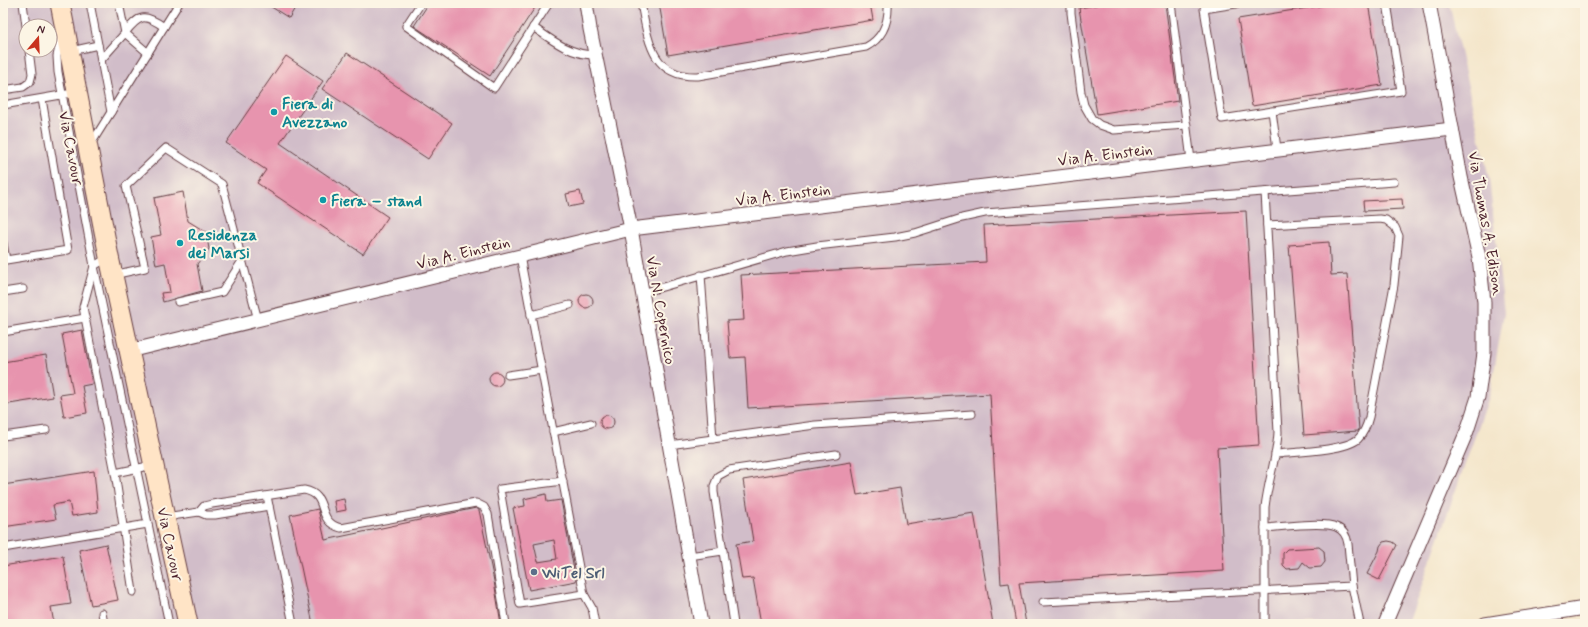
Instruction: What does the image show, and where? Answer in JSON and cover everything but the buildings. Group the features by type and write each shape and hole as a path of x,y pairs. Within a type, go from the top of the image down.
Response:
{"main road":[{"name":"Via Cavour","path":"60,3 68,51 70,94 88,149 105,266 129,351 145,467 156,520 188,624"}],"street":[{"name":"Via N. Copernico","path":"586,3 595,55 631,229 701,624"},
{"name":"Via Thomas A. Edison","path":"1385,624 1467,431 1478,397 1483,367 1485,317 1483,282 1452,129 1429,3"},
{"name":"Via A. Einstein","path":"129,351 631,229 1452,129"},
{"path":"1485,624 1585,608"}],"lane":[{"path":"23,3 25,18"},
{"path":"90,3 110,112"},
{"path":"119,3 125,33 148,53"},
{"path":"88,149 179,3"},
{"path":"421,3 406,26 494,88 549,3"},
{"path":"641,3 648,41 655,56 668,68 688,76 706,75 866,46 878,38 885,27 888,3"},
{"path":"1072,3 1071,13 1080,92 1084,106 1092,119 1100,125 1114,130 1187,125"},
{"path":"1171,3 1191,160"},
{"path":"1242,3 1204,9 1222,119 1401,91 1387,3"},
{"path":"101,60 136,20 142,17 153,19 164,27"},
{"path":"534,27 569,50 579,54 595,55"},
{"name":"Via Cavour","path":"64,30 57,56 58,72 70,94 145,467"},
{"path":"68,51 98,45"},
{"path":"3,90 23,87 30,82 32,70 30,58"},
{"path":"3,106 70,94"},
{"path":"3,243 6,260 68,250 42,98"},
{"path":"1272,111 1278,149"},
{"path":"105,266 145,268 126,186 166,148 222,184 258,320"},
{"path":"642,293 788,251 895,237 915,233 962,218 985,213 1394,182"},
{"path":"1265,192 1278,424 1275,454 1268,488 1265,528 1265,624"},
{"path":"1267,225 1380,219 1386,220 1395,227 1399,236 1394,285 1369,417 1363,433 1357,440 1349,445 1275,454"},
{"path":"520,256 584,594 592,608 595,624"},
{"path":"178,302 222,292 242,261"},
{"name":"Via Cavour","path":"105,266 83,307 115,473 134,592"},
{"path":"701,275 713,439"},
{"path":"3,292 23,289"},
{"path":"531,315 570,305"},
{"path":"3,332 85,318"},
{"path":"508,375 542,370"},
{"path":"669,444 815,425 972,414"},
{"path":"553,432 591,423"},
{"path":"3,436 46,430"},
{"path":"734,624 714,492 714,486 718,476 729,470 836,454"},
{"path":"115,473 145,467"},
{"path":"562,481 500,489 520,604 584,594"},
{"path":"199,512 204,506 208,505 299,491 313,493 320,499 325,517 328,521 341,528 472,504 481,505 488,514 506,624"},
{"path":"267,496 293,624"},
{"path":"3,548 123,528 199,512 206,515 215,515 269,506"},
{"name":"Via Cavour","path":"156,520 169,624"},
{"path":"1265,528 1324,524 1335,526 1340,529 1347,538 1352,586 1360,624"},
{"path":"689,556 723,551"},
{"path":"1044,602 1352,586"},
{"path":"102,613 104,624"}],"shaded area":[{"path":"3,3 1449,3 1489,178 1504,313 1490,394 1408,624 3,624"}],"place":[{"name":"Fiera di Avezzano","path":"274,112"},
{"name":"Fiera – stand","path":"323,200"},
{"name":"Residenza dei Marsi","path":"180,243"},
{"name":"WiTel Srl","path":"534,572"}]}
